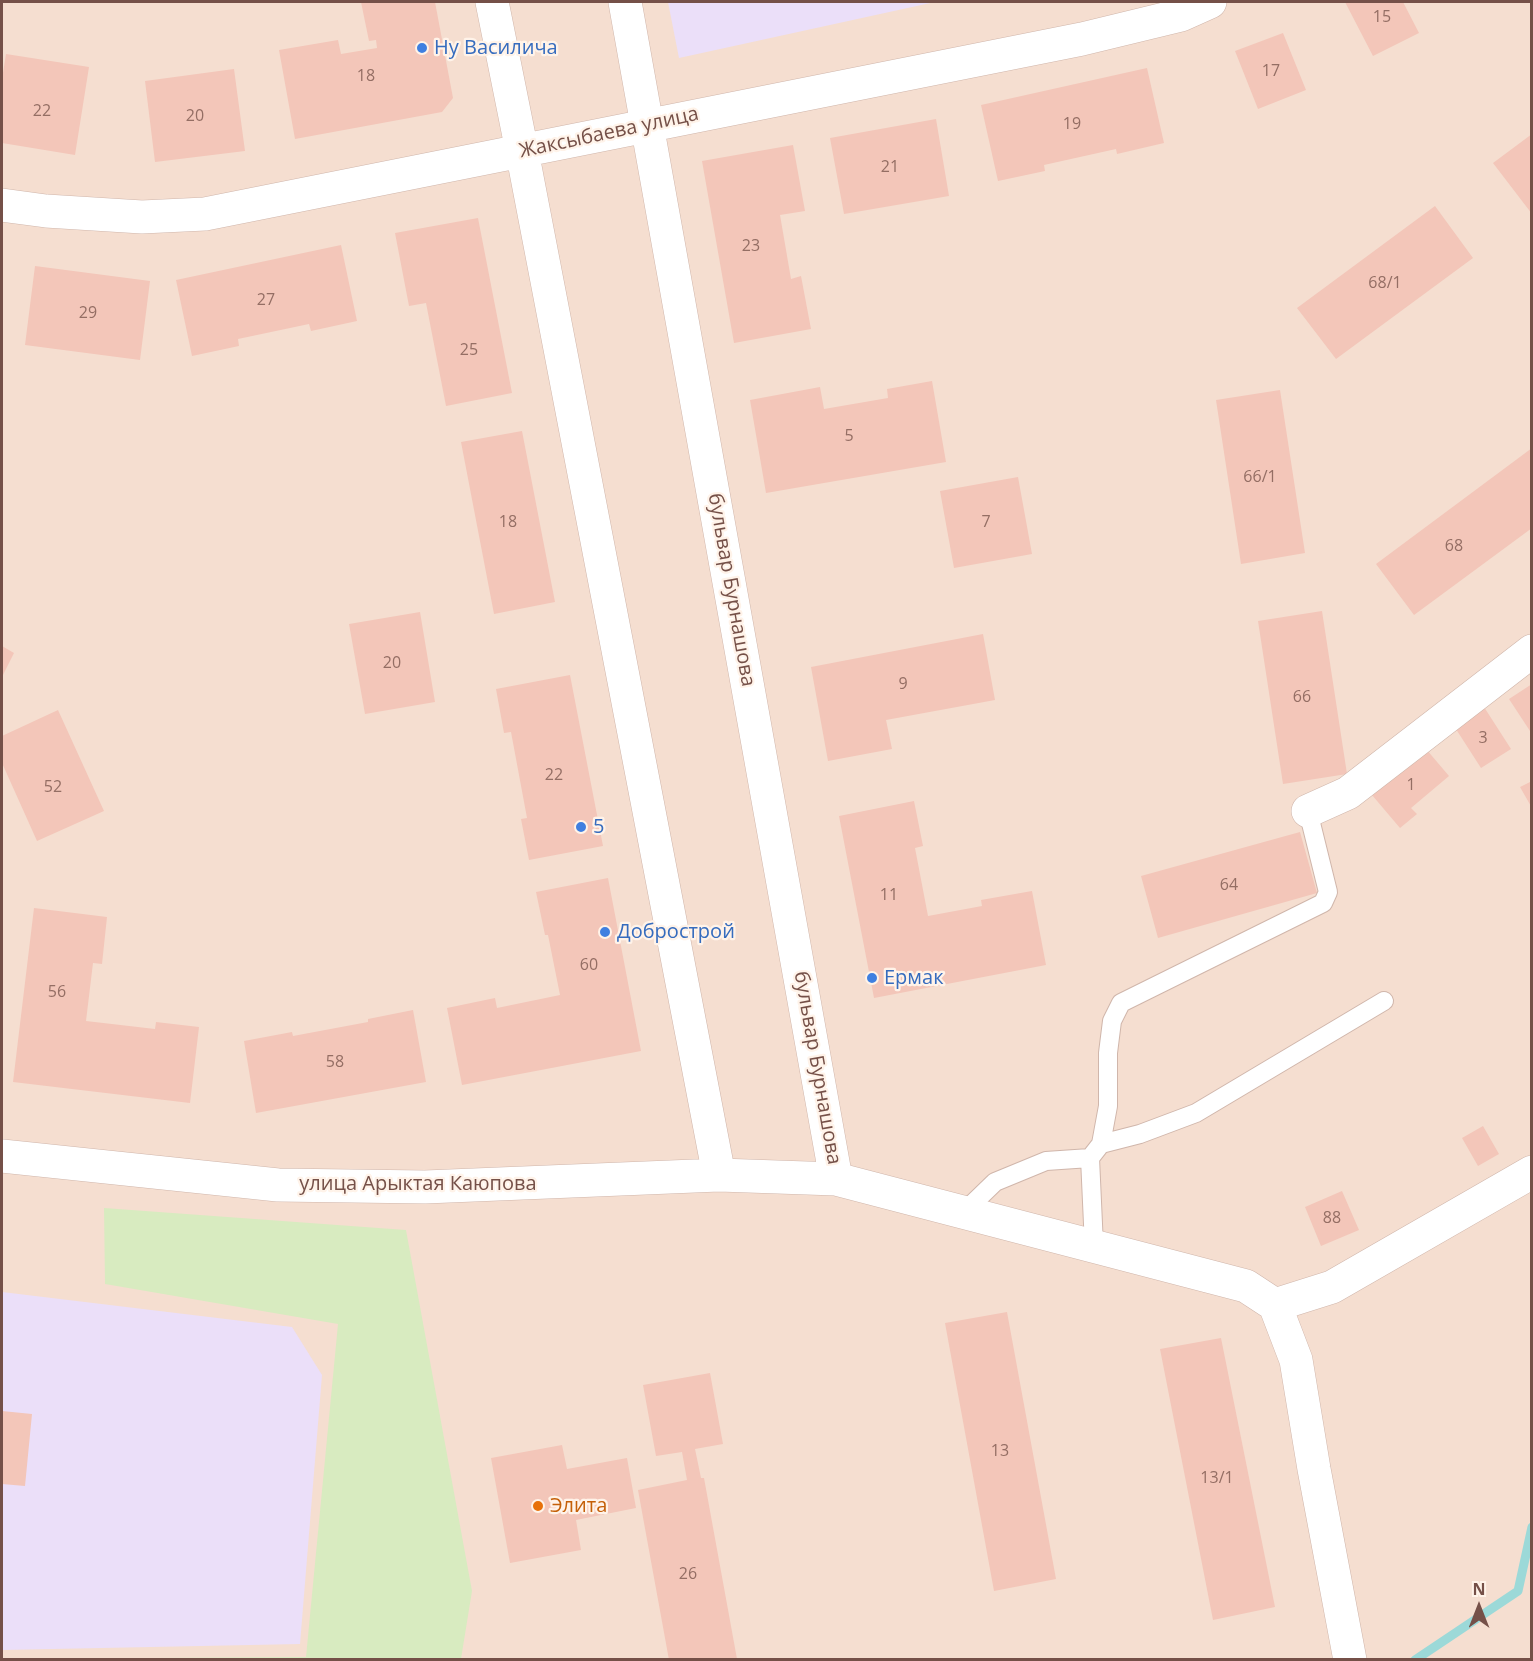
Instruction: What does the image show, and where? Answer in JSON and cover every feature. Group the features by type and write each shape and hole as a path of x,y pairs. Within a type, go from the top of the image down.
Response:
{"street":[{"path":"492,2 719,1175"},
{"name":"бульвар Бурнашова","path":"625,2 836,1179"},
{"name":"Жаксыбаева улица","path":"2,205 142,217 205,214 1082,39 1181,15 1210,2"},
{"path":"1308,811 1348,793 1532,651"},
{"name":"улица Арыктая Каюпова","path":"2,1156 289,1185 425,1187 719,1175 836,1179 1246,1286 1275,1305"},
{"path":"1350,1659 1296,1360 1275,1305 1332,1287 1532,1172"}],"lane":[{"path":"1095,1246 1096,1151 1108,1106 1108,1053 1112,1021 1121,1003 1323,903 1328,892 1308,811"},
{"path":"964,1212 995,1182 1046,1161 1096,1151 1196,1113 1384,1001"}],"shaded area":[{"path":"2,2 1531,2 1531,1659 2,1659"},
{"path":"668,2 935,2 679,58"},
{"path":"2,1292 292,1327 322,1375 300,1644 2,1650"}],"green space":[{"path":"104,1208 406,1230 472,1591 461,1659 2,1659 306,1657 338,1324 105,1284"}],"building":[{"path":"361,2 435,2 453,98 442,112 295,139 279,50 338,40 341,54 377,48 376,40 369,41"},
{"path":"1345,2 1403,2 1419,33 1373,56"},
{"path":"1283,33 1306,90 1258,109 1235,51"},
{"path":"6,54 89,67 75,155 2,143 2,79"},
{"path":"1147,68 1164,143 1117,154 1116,149 1044,165 1045,171 998,181 981,105"},
{"path":"234,69 245,151 155,162 145,81"},
{"path":"936,119 949,196 844,214 830,138"},
{"path":"1532,134 1532,214 1493,163"},
{"path":"793,145 805,211 780,215 791,279 801,276 811,329 734,343 702,161"},
{"path":"1435,206 1473,258 1336,359 1297,308"},
{"path":"478,218 512,393 446,406 426,303 409,306 395,233"},
{"path":"341,245 357,321 311,331 309,324 238,339 239,346 192,356 176,280"},
{"path":"35,266 150,281 140,360 25,345"},
{"path":"932,381 946,462 766,493 750,400 820,387 824,409 888,398 887,389"},
{"path":"1280,390 1305,553 1241,564 1216,400"},
{"path":"522,431 555,602 494,614 461,442"},
{"path":"1532,448 1532,528 1414,615 1376,564"},
{"path":"1018,477 1032,554 954,568 940,491"},
{"path":"1322,611 1347,774 1283,784 1258,621"},
{"path":"420,612 435,702 365,714 349,624"},
{"path":"983,634 995,700 886,720 892,749 828,761 811,667"},
{"path":"2,646 14,653 2,677"},
{"path":"570,675 603,846 529,860 521,819 527,818 511,732 504,733 496,689"},
{"path":"1532,684 1532,729 1530,731 1509,699"},
{"path":"1484,707 1511,749 1481,768 1454,726"},
{"path":"58,710 104,811 37,841 2,763 2,736"},
{"path":"1426,749 1449,776 1411,808 1417,814 1400,828 1372,795"},
{"path":"1532,781 1532,808 1520,787"},
{"path":"914,801 923,846 915,848 928,916 982,906 981,900 1032,891 1046,965 874,998 839,816"},
{"path":"1300,832 1317,893 1158,938 1141,876"},
{"path":"608,878 641,1051 462,1085 447,1008 495,998 497,1008 560,995 548,935 545,935 536,892"},
{"path":"34,908 107,917 102,964 93,963 86,1021 155,1029 156,1022 199,1027 190,1103 13,1082"},
{"path":"413,1010 426,1082 256,1113 244,1041 292,1032 293,1036 368,1022 368,1019"},
{"path":"1483,1126 1499,1154 1478,1166 1462,1138"},
{"path":"1342,1191 1359,1230 1321,1246 1305,1207"},
{"path":"1007,1312 1056,1579 994,1591 945,1323"},
{"path":"1221,1338 1275,1607 1213,1620 1160,1349"},
{"path":"710,1373 723,1444 695,1449 701,1478 704,1478 737,1659 669,1660 638,1490 687,1480 682,1452 656,1456 643,1385"},
{"path":"2,1411 32,1414 25,1486 2,1484"},
{"path":"562,1445 567,1469 627,1458 636,1508 576,1520 581,1550 510,1563 491,1458"}],"waterway":[{"path":"1415,1660 1518,1591 1532,1527"}],"place":[{"name":"Ну Василича","path":"422,48"},
{"name":"5","path":"581,827"},
{"name":"Добрострой","path":"605,932"},
{"name":"Ермак","path":"872,978"},
{"name":"Элита","path":"538,1506"}]}
